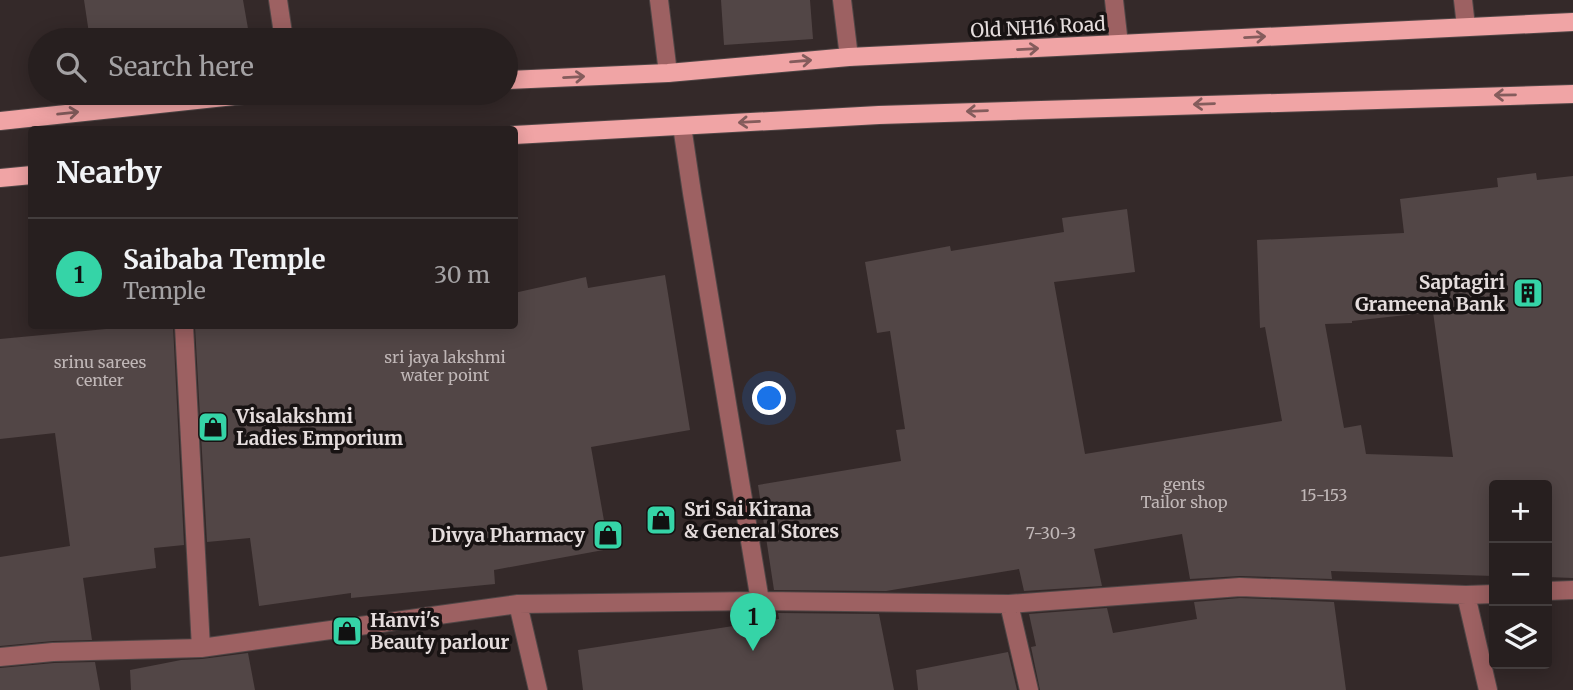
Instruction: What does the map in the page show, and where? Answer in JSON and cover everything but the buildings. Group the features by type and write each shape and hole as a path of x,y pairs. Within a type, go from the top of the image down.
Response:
{"main road":[{"name":"Old NH16 Road","path":"518,79 668,73 849,57 1573,22"},
{"path":"518,135 878,114 1573,94"},
{"path":"0,121 150,105"},
{"path":"0,178 28,175"}],"street":[{"path":"278,0 282,28"},
{"path":"659,0 668,73"},
{"path":"842,0 849,57"},
{"path":"1114,0 1119,44"},
{"path":"1463,0 1466,26"},
{"path":"682,126 760,601"},
{"path":"184,329 201,648"},
{"path":"0,657 52,652 201,648 518,604 760,601 1009,604 1240,587 1466,596 1489,594"},
{"path":"1552,592 1573,590"},
{"path":"1466,596 1488,690"},
{"path":"518,604 538,690"},
{"path":"1009,604 1029,690"}],"place":[{"name":"Saptagiri Grameena Bank","path":"1528,293"},
{"name":"Visalakshmi Ladies Emporium","path":"213,427"},
{"name":"Sri Sai Kirana & General Stores","path":"661,520"},
{"name":"Divya Pharmacy","path":"608,535"},
{"name":"Hanvi's Beauty parlour","path":"347,631"},
{"name":"Saibaba Temple","path":"753,651"}]}
